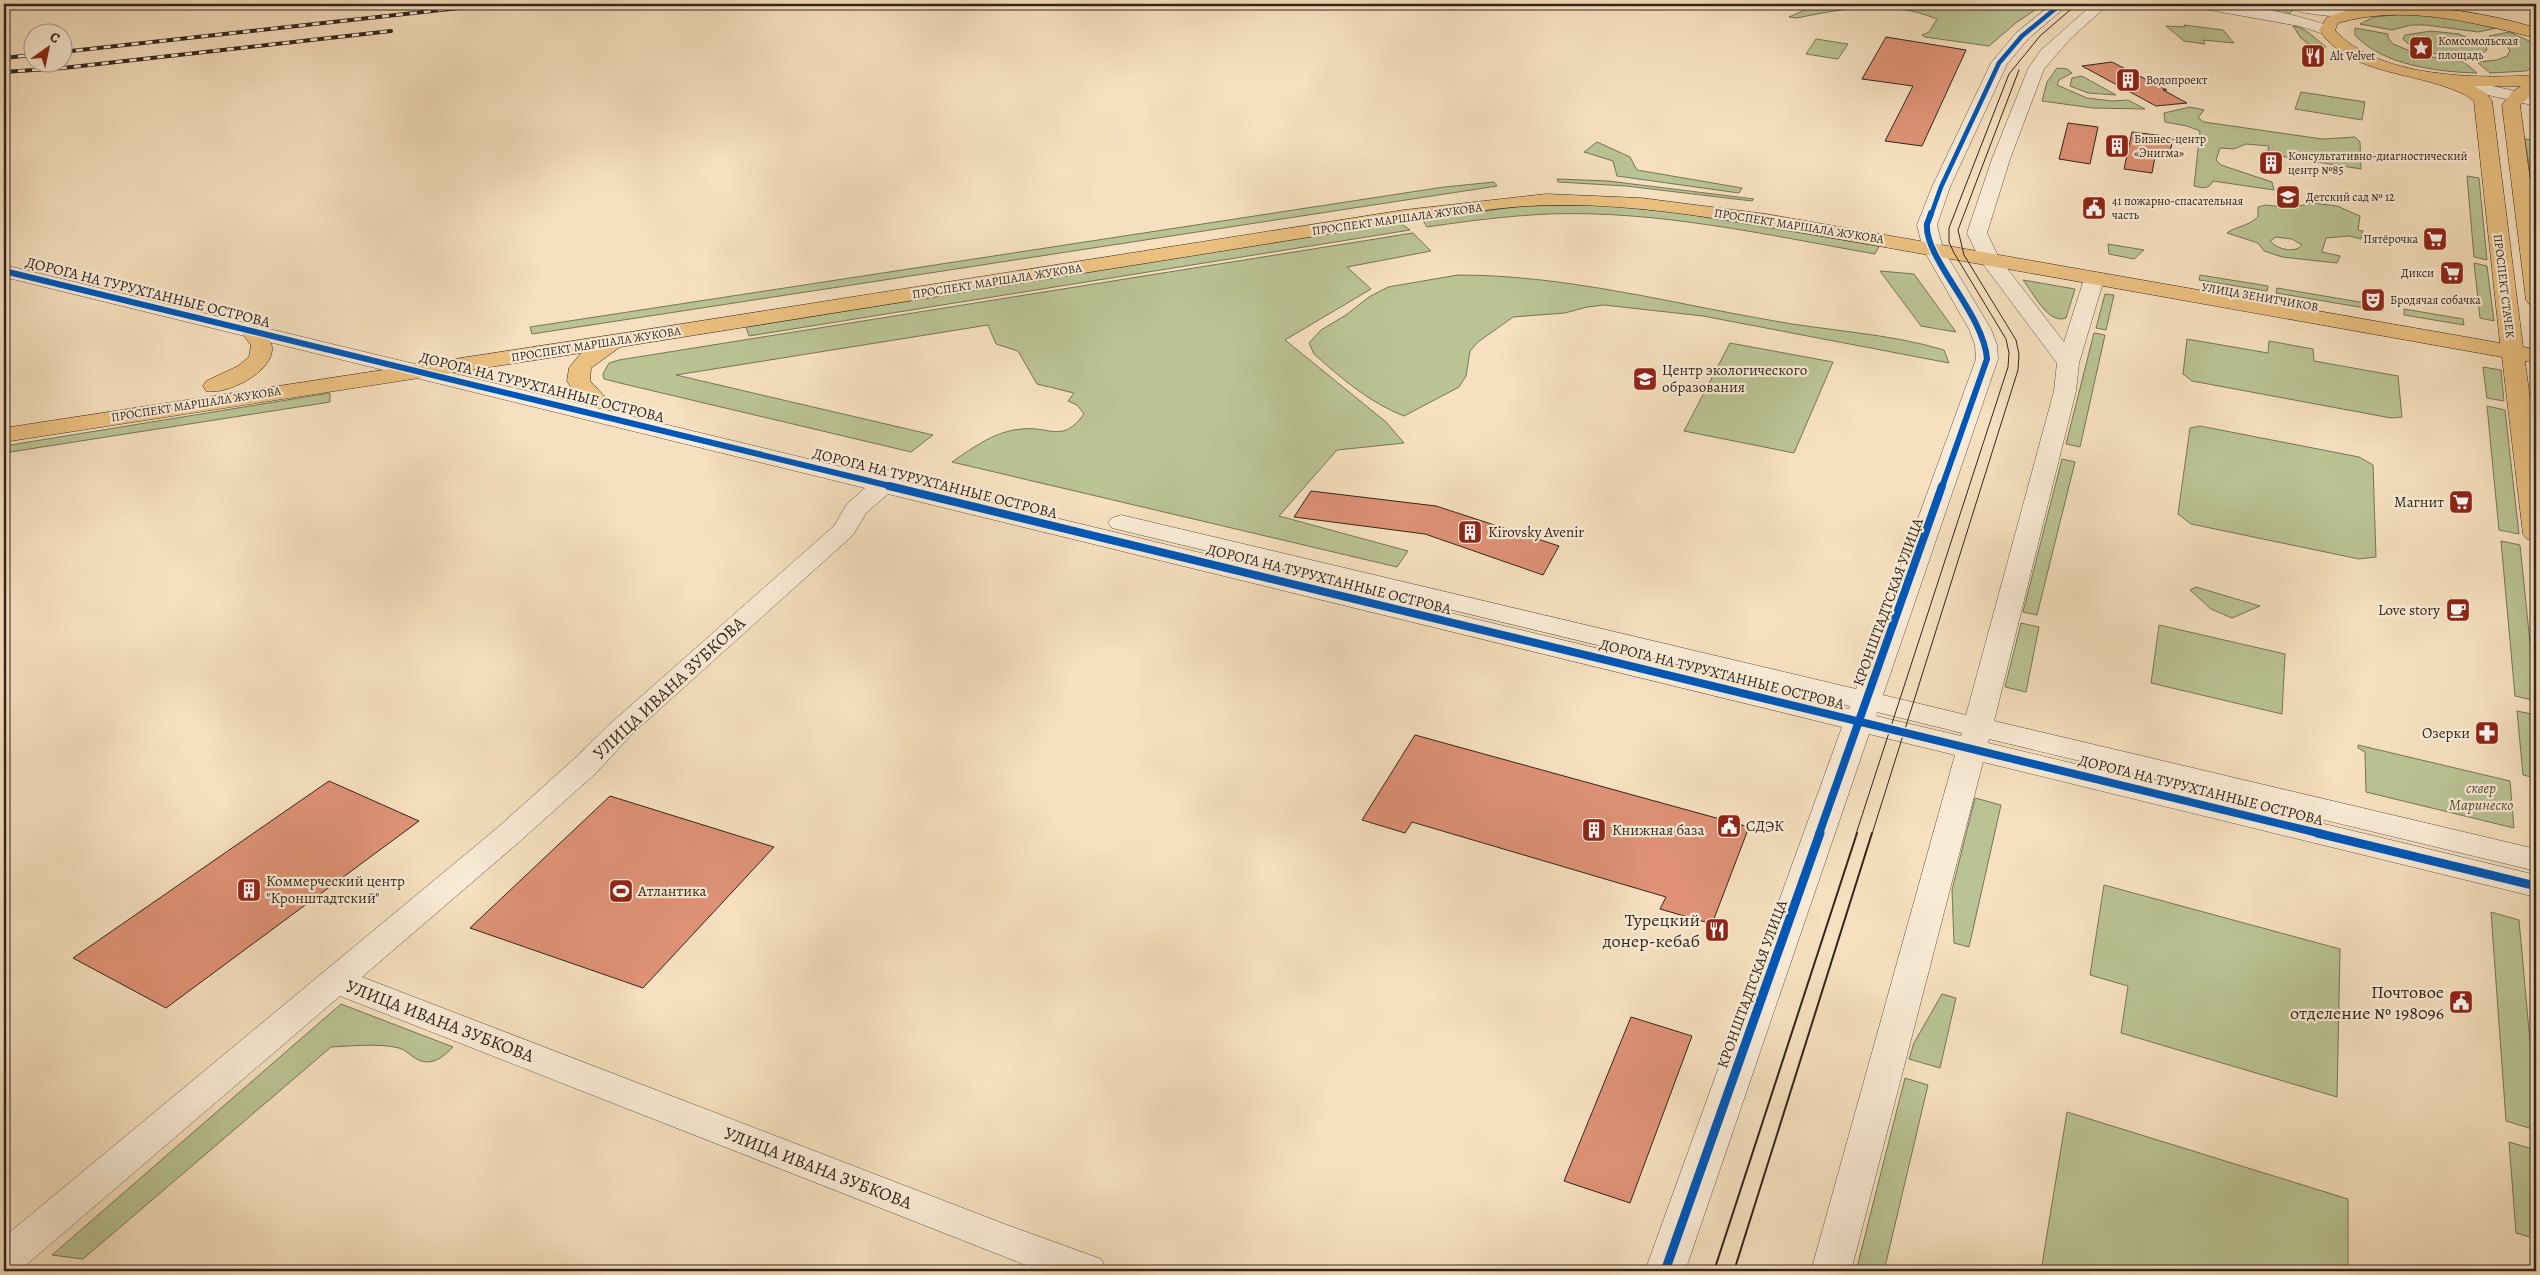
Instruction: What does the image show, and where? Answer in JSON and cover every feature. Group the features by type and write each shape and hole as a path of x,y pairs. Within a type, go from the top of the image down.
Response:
{"main road":[{"path":"2531,16 2511,19 2401,8 2371,9 2348,13 2332,20 2327,30 2336,42 2357,55 2388,66 2426,75 2494,83 2536,80"},
{"path":"2476,16 2536,33"},
{"name":"ПРОСПЕКТ СТАЧЕК","path":"2426,75 2473,92 2481,96 2483,101 2536,534"},
{"path":"2527,98 2536,84"},
{"name":"ПРОСПЕКТ СТАЧЕК","path":"2527,98 2511,105 2536,300"},
{"name":"ПРОСПЕКТ МАРШАЛА ЖУКОВА","path":"4,435 422,364 1396,205 1529,189 1589,188 1676,196 1986,254"},
{"name":"ПРОСПЕКТ МАРШАЛА ЖУКОВА","path":"462,365 1404,216 1521,201 1598,200 1676,207 1931,243"},
{"name":"УЛИЦА ЗЕНИТЧИКОВ","path":"1986,254 2094,279 2512,347 2536,347"},
{"name":"УЛИЦА ЗЕНИТЧИКОВ","path":"1986,254 2512,347 2536,356"},
{"path":"214,386 253,366 261,355 262,345 252,332"},
{"path":"596,398 581,387 578,378 580,367 600,348 624,340"},
{"name":"ПРОСПЕКТ МАРШАЛА ЖУКОВА","path":"4,418 380,362"}],"street":[{"path":"1931,243 1927,225 1941,187 1999,63 2022,36 2061,4"},
{"path":"2068,363 1986,254 1977,233 2030,79 2047,53 2102,4"},
{"path":"2204,4 2302,22 2327,30"},
{"path":"2279,4 2348,13"},
{"path":"2426,75 2527,98"},
{"name":"КРОНШТАДТСКАЯ УЛИЦА","path":"1665,1271 1987,359 1986,345 1980,329 1931,243"},
{"name":"ДОРОГА НА ТУРУХТАННЫЕ ОСТРОВА","path":"4,256 422,364 1975,738 2536,886"},
{"name":"ДОРОГА НА ТУРУХТАННЫЕ ОСТРОВА","path":"4,271 380,362 462,365 596,398 891,477"},
{"path":"1831,1271 1975,738 2066,391 2068,363 2094,279"},
{"name":"УЛИЦА ИВАНА ЗУБКОВА","path":"891,477 856,509 844,530 621,729 585,766 336,981 993,1237 1088,1271"},
{"name":"ДОРОГА НА ТУРУХТАННЫЕ ОСТРОВА","path":"1975,738 2536,860"},
{"path":"4,1260 336,981"}],"green space":[{"path":"1818,4 2044,4 2017,22 1989,46 1925,37 1922,35 1929,32 1937,19 1902,9 1850,9 1797,18 1789,17"},
{"path":"2217,4 2265,4 2294,9 2287,16"},
{"path":"2402,14 2440,16 2497,28 2478,32 2426,25 2411,25 2392,30 2360,24 2374,17"},
{"path":"2184,25 2223,30 2234,43 2203,40 2205,44 2184,41 2166,26 2185,27"},
{"path":"2293,26 2307,31 2326,47 2312,47 2300,37"},
{"path":"2355,28 2388,34 2388,38 2393,44 2420,55 2464,62 2477,73 2445,71 2395,60 2366,45 2355,35"},
{"path":"2431,31 2459,34 2486,46 2487,50 2480,54 2457,57 2419,49 2403,39 2405,35"},
{"path":"2509,32 2536,44 2536,66 2526,71 2490,73 2477,62 2497,60 2507,56 2510,51 2506,45 2489,36"},
{"path":"1816,39 1848,44 1838,59 1806,54"},
{"path":"2057,68 2067,69 2072,73 2059,80 2057,85 2087,98 2112,101 2128,100 2145,109 2093,108 2042,101 2047,82"},
{"path":"2082,76 2116,95 2088,93 2070,86 2072,78"},
{"path":"2301,92 2365,102 2362,120 2295,109"},
{"path":"2190,107 2204,110 2198,118 2204,122 2322,139 2355,137 2360,142 2361,169 2267,154 2269,146 2246,144 2234,149 2220,148 2216,160 2221,165 2272,182 2274,190 2213,181 2207,187 2194,186 2200,131 2187,126 2165,122 2164,113"},
{"path":"2525,139 2536,140 2536,212"},
{"path":"1597,142 1630,157 1637,170 1742,188 1739,193 1617,176 1613,161 1584,152"},
{"path":"2467,176 2479,178 2487,260 2474,257"},
{"path":"1557,179 1608,181 1754,199 1752,201 1626,186 1558,182"},
{"path":"1494,182 1497,186 532,334 530,327 1444,187"},
{"path":"2312,203 2337,206 2360,216 2358,230 2363,231 2361,239 2349,236 2326,238 2322,252 2340,256 2337,263 2282,257 2264,251 2258,243 2227,233 2258,217 2258,207 2266,205 2290,208","holes":["2276,237 2292,239 2302,245 2291,250 2277,246 2270,241"]},
{"path":"1600,205 1675,212 1879,246 1875,254 1712,225 1630,216 1548,214 1487,219 1427,227 1422,219 1523,206"},
{"path":"1399,222 1410,230 749,336 746,327"},
{"path":"1413,233 1431,251 1347,267 1371,289 1285,340 1386,422 1404,443 1337,450 1279,516 1408,551 1397,567 952,462 994,436 1022,429 1062,431 1069,429 1084,414 1077,405 1068,401 1074,393 1037,384 1018,351 996,344 988,325 676,375 933,435 911,452 604,379 603,374 609,363 619,360"},
{"path":"2108,244 2144,250 2134,259 2109,254"},
{"path":"2474,263 2487,266 2494,321 2480,318"},
{"path":"1880,271 1914,274 1956,332 1921,326"},
{"path":"1458,275 1498,276 1576,284 1791,324 1901,340 1944,350 1949,363 1703,316 1604,305 1565,313 1513,317 1478,342 1470,351 1466,376 1459,387 1404,416 1391,411 1368,397 1345,381 1314,354 1309,343 1321,330 1346,315 1369,297 1388,287"},
{"path":"2200,275 2268,286 2267,291 2199,280"},
{"path":"2023,280 2075,289 2066,318 2059,319 2047,312"},
{"path":"2277,288 2383,306 2383,311 2276,293"},
{"path":"2105,294 2114,295 2106,330 2096,328"},
{"path":"2404,309 2463,319 2464,325 2404,315"},
{"path":"2094,333 2105,335 2080,447 2066,444"},
{"path":"2187,339 2268,353 2269,341 2313,349 2314,361 2398,376 2402,417 2391,418 2192,381 2183,374"},
{"path":"1730,343 1833,362 1794,453 1684,431"},
{"path":"2483,367 2501,370 2504,401 2487,398"},
{"path":"330,393 330,402 4,453 4,446"},
{"path":"2487,406 2505,410 2519,534 2499,530"},
{"path":"2200,426 2359,457 2373,465 2376,557 2359,559 2191,524 2178,514 2190,428"},
{"path":"2062,459 2075,462 2037,615 2023,612"},
{"path":"2501,541 2520,545 2536,701 2515,696"},
{"path":"2196,587 2260,606 2232,618 2211,609 2190,590"},
{"path":"2021,623 2039,627 2026,692 2005,687"},
{"path":"2159,625 2285,654 2282,714 2151,683"},
{"path":"2517,711 2536,715 2536,778 2523,775"},
{"name":"сквер Маринеско","path":"2358,745 2510,781 2514,828 2366,792 2365,752 2358,748"},
{"path":"1975,798 2001,805 1969,947 1954,943 1952,890"},
{"path":"2104,885 2340,949 2337,1097 2121,1033 2128,986 2090,975"},
{"path":"2491,912 2519,920 2536,1108 2536,1130 2506,1121"},
{"path":"1942,994 1956,998 1940,1068 1909,1059 1914,1043"},
{"path":"341,1004 453,1047 438,1059 431,1062 423,1062 403,1049 391,1046 331,1047 83,1259 52,1255"},
{"path":"1905,1078 1928,1085 1884,1271 1856,1271"},
{"path":"2067,1112 2348,1199 2348,1271 2041,1271"},
{"path":"2509,1142 2536,1150 2536,1239 2516,1233"}],"building":[{"path":"1886,37 1966,50 1922,146 1885,141 1913,86 1862,79"},
{"name":"Водопроект","path":"2112,62 2167,90 2163,90 2187,103 2156,106 2082,66"},
{"path":"2068,123 2098,127 2090,164 2059,159"},
{"path":"2132,132 2173,137 2170,153 2156,151 2152,173 2124,169"},
{"name":"Kirovsky Avenir","path":"1311,491 1436,506 1559,546 1543,575 1425,534 1294,517"},
{"name":"Книжная база","path":"1415,735 1749,827 1712,924 1660,909 1666,897 1412,822 1405,833 1362,820"},
{"name":"Коммерческий центр \"Кронштадтский\"","path":"329,781 419,821 166,1008 73,958"},
{"name":"Атлантика","path":"610,796 774,847 643,988 470,928"},
{"path":"1631,1017 1692,1036 1630,1203 1564,1181"}],"tram line":[{"path":"1856,834 2008,367 2009,353 2006,339 1954,253 1949,242 1949,228 2009,74 2040,36 2077,4"},
{"path":"1872,834 2018,370 2019,354 2016,340 1964,255 1958,230 2019,70"},
{"path":"1714,1271 1857,833"},
{"path":"1734,1271 1872,833"}],"railway":[{"path":"72,51 495,4"},
{"path":"4,72 63,68 391,31"},
{"path":"4,58 22,56"}],"cycle path":[{"path":"1665,1271 1987,359 1986,345 1980,329 1933,249 1927,225 1941,187 1999,63 2022,36 2061,4"},
{"path":"4,271 2536,886"}],"place":[{"name":"Комсомольская площадь","path":"2421,48"},
{"name":"Alt Velvet","path":"2313,56"},
{"name":"Водопроект","path":"2128,80"},
{"name":"Бизнес-центр «Энигма»","path":"2117,146"},
{"name":"Консультативно-диагностический центр №85","path":"2271,163"},
{"name":"Детский сад № 12","path":"2288,197"},
{"name":"41 пожарно-спасательная часть","path":"2094,208"},
{"name":"Пятёрочка","path":"2435,239"},
{"name":"Дикси","path":"2452,273"},
{"name":"Бродячая собачка","path":"2373,300"},
{"name":"Центр экологического образования","path":"1645,379"},
{"name":"Магнит","path":"2461,502"},
{"name":"Kirovsky Avenir","path":"1470,532"},
{"name":"Love story","path":"2458,610"},
{"name":"Озерки","path":"2487,733"},
{"name":"СДЭК","path":"1729,826"},
{"name":"Книжная база","path":"1594,830"},
{"name":"Коммерческий центр \"Кронштадтский\"","path":"249,890"},
{"name":"Атлантика","path":"621,891"},
{"name":"Турецкий донер-кебаб","path":"1717,930"},
{"name":"Почтовое отделение № 198096","path":"2461,1002"}]}
